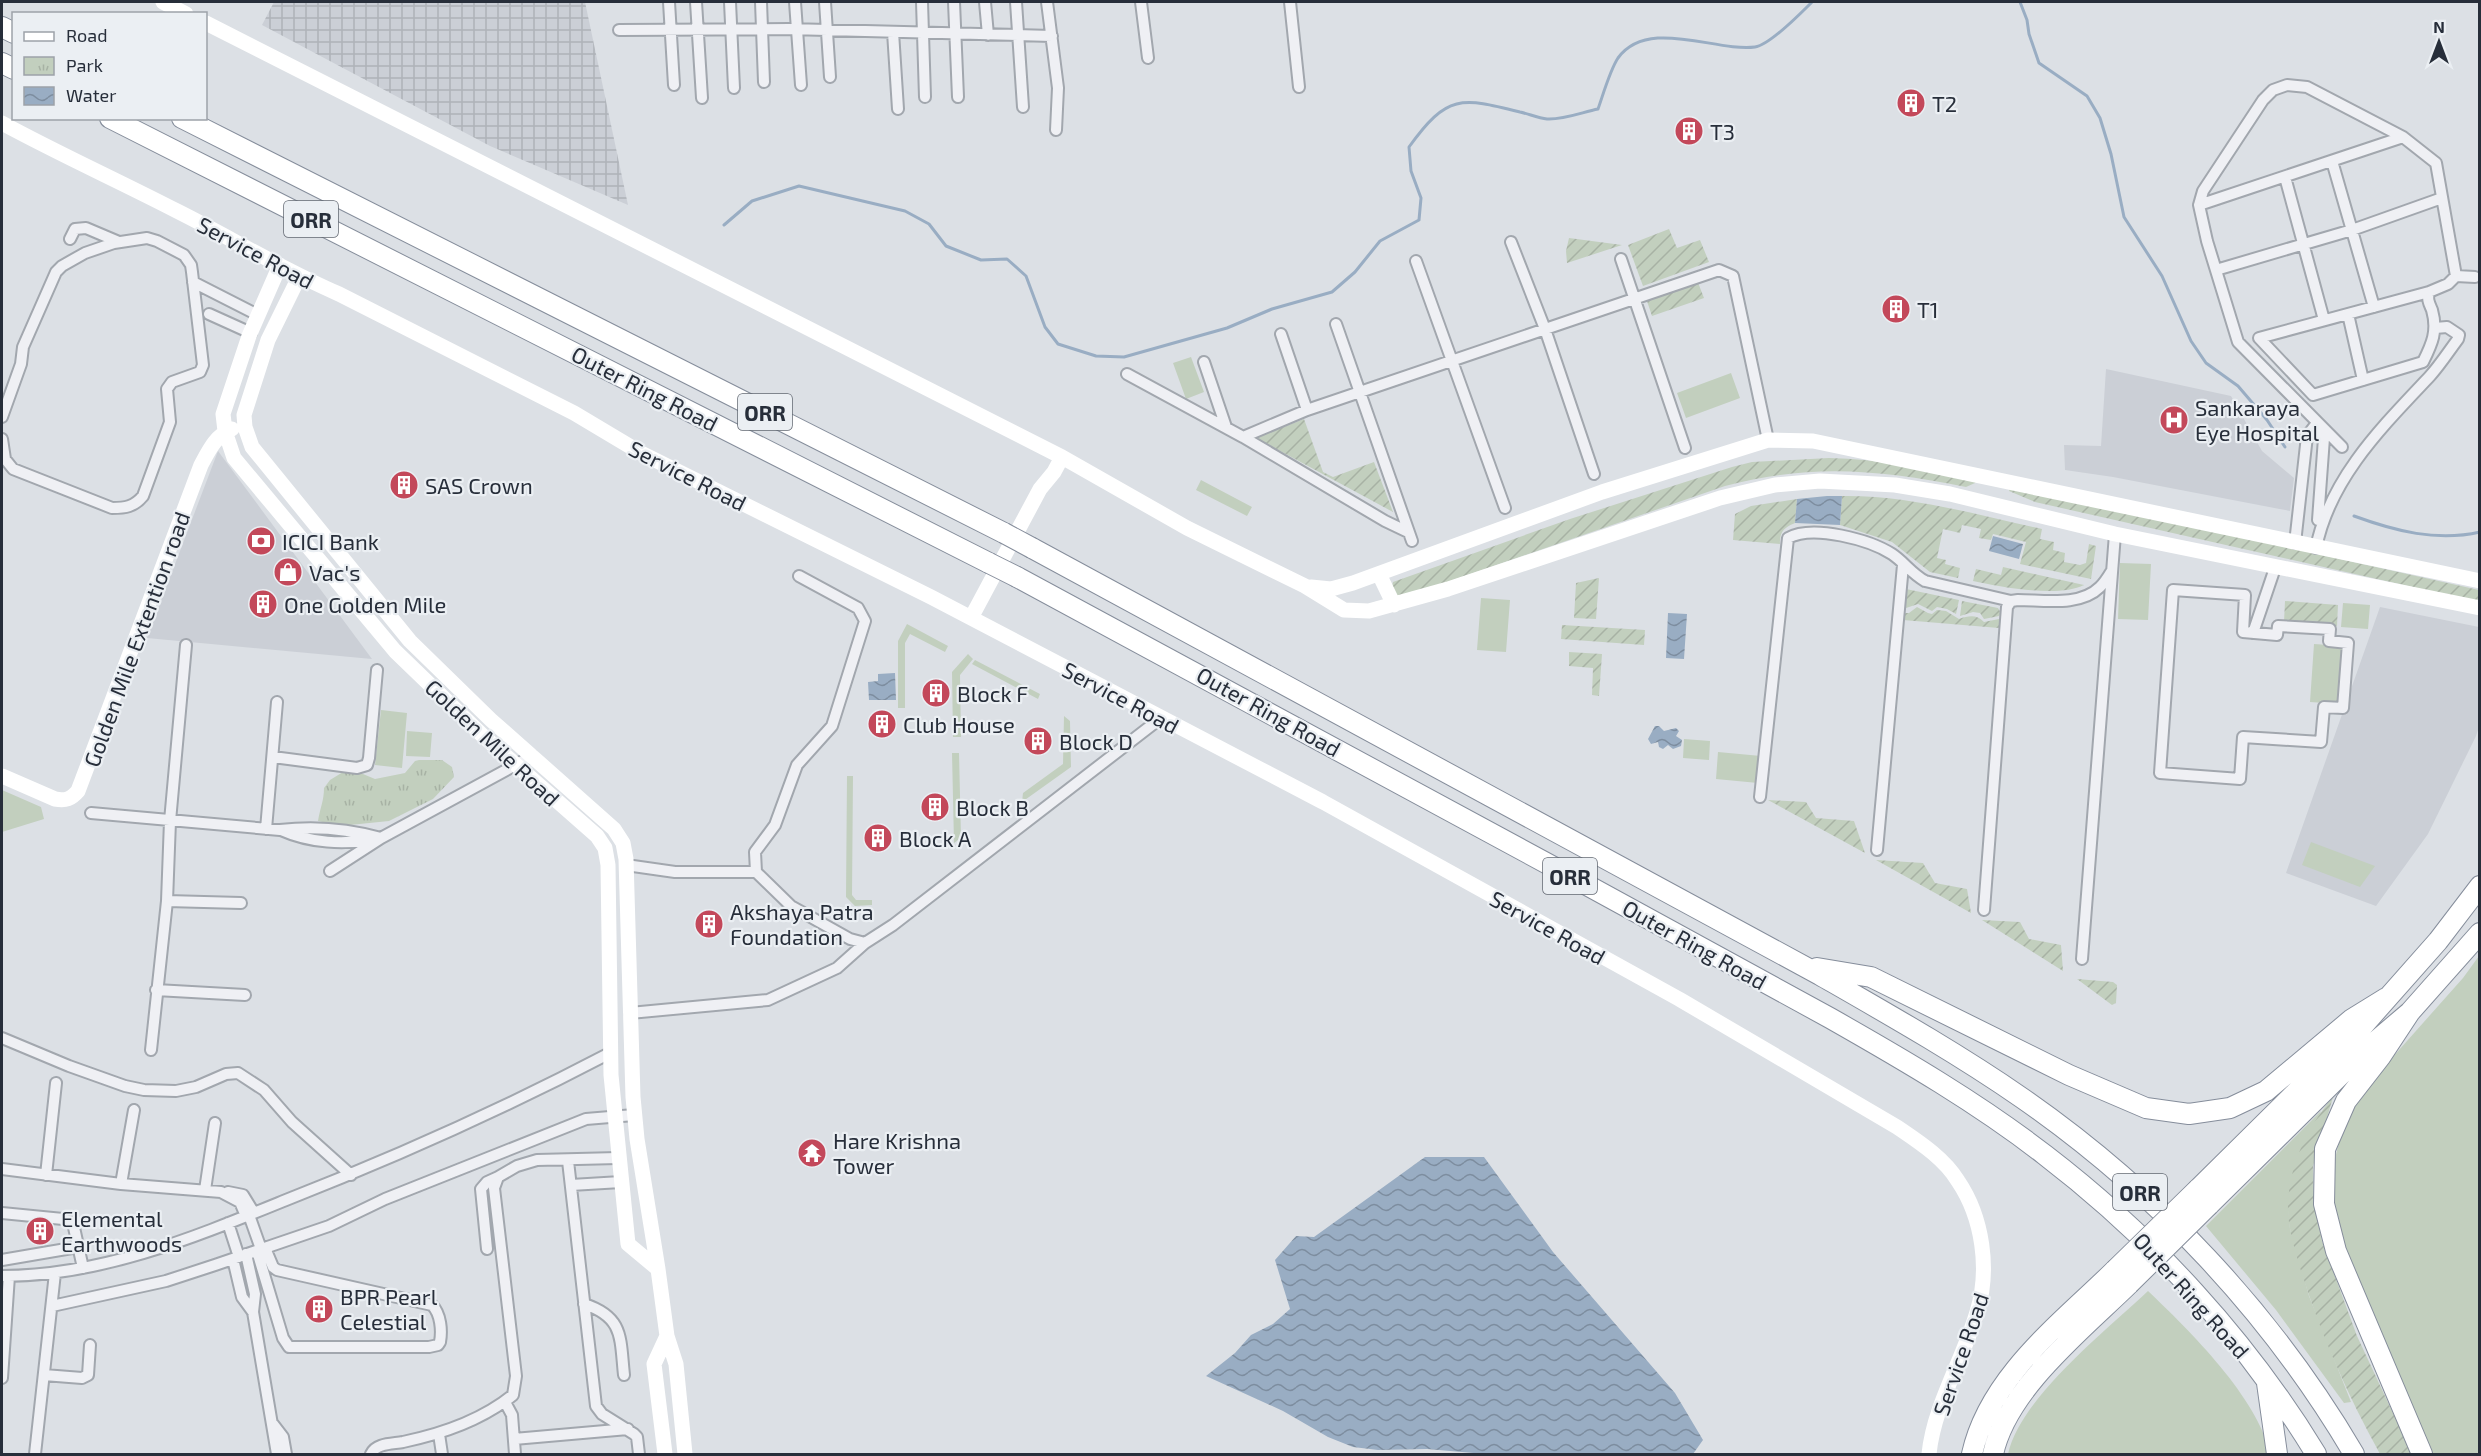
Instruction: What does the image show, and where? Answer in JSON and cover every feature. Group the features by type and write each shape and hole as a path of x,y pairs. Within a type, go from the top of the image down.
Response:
{"highway":[{"name":"Outer Ring Road","path":"115,120 989,562 1218,683 1896,1056 1965,1099 2043,1153 2140,1236 2199,1297 2266,1380 2316,1455"},
{"name":"Outer Ring Road","path":"186,120 1032,548 1284,683 1902,1022 1982,1072 2062,1127 2130,1183 2193,1243 2263,1323 2307,1381 2354,1455"},
{"path":"1993,1455 1997,1438 2013,1404 2044,1369 2129,1284 2203,1197 2361,1028 2438,941 2480,886"},
{"path":"1972,1455 1977,1431 1996,1394 2029,1355 2115,1270 2203,1197 2410,1012 2480,933"},
{"path":"1802,966 1871,977 2069,1075 2146,1108 2189,1114 2230,1108 2266,1090 2352,1019 2386,998"},
{"path":"2410,1012 2381,1056 2346,1101 2325,1149 2324,1204 2336,1251 2422,1455"},
{"path":"2266,1380 2277,1455"}],"main road":[{"path":"163,2 182,12"},
{"path":"207,24 1062,457 1187,528 1305,586 1344,610 1369,611 1394,605 1710,501 1774,485 1820,481 1895,485 1950,494 2115,534 2480,608"},
{"name":"Service Road","path":"2,123 280,265 299,277 339,294 574,413 641,453 971,618 1333,808 1679,999 1897,1127 1929,1149 1958,1180 1973,1210 1981,1245 1985,1280 1977,1313 1944,1398 1930,1442 1929,1455"},
{"name":"Golden Mile Road","path":"280,265 250,333 223,414 225,431 234,458 395,651 516,765 597,836 605,849 608,864 613,1116 628,1244 658,1269"},
{"path":"225,431 244,424 243,416 268,340 299,277"},
{"name":"Golden Mile Road","path":"244,424 252,447 410,641 532,756 614,829 622,843 626,865 634,1115 667,1336 675,1364 685,1455"},
{"name":"Golden Mile Extention road","path":"2,776 55,799 72,798 78,791 201,465 210,448 225,431"},
{"path":"1305,586 1331,589 1602,492 1768,440 1812,441 2480,581"},
{"path":"971,618 1040,489 1054,472 1062,457"},
{"path":"1990,503 1995,479"},
{"path":"1378,574 1394,605"},
{"path":"665,1455 654,1364 667,1336"}],"street":[{"path":"669,2 674,85"},
{"path":"696,2 702,98"},
{"path":"730,2 734,88"},
{"path":"761,2 764,82"},
{"path":"795,2 801,85"},
{"path":"825,2 830,77"},
{"path":"922,2 925,97"},
{"path":"954,2 958,97"},
{"path":"986,2 988,35"},
{"path":"1016,2 1023,107"},
{"path":"1047,2 1058,88 1056,130"},
{"path":"1141,2 1148,58"},
{"path":"1290,2 1299,87"},
{"path":"619,30 798,29 1052,36"},
{"path":"893,32 898,109"},
{"path":"2342,447 2238,342 2199,206 2203,191 2263,100 2273,90 2287,85 2307,87 2403,137 2436,163 2456,276"},
{"path":"2199,206 2403,137"},
{"path":"2332,161 2374,307"},
{"path":"2285,177 2324,320"},
{"path":"2216,270 2352,230 2442,198"},
{"path":"70,239 75,230 83,228 119,242"},
{"path":"2,417 21,364 22,347 56,272 62,266 85,253 119,242 141,238 157,241 188,259 203,365 200,372 172,382 167,389 170,422 143,496 137,503 123,508 112,508 13,469 5,459 2,439"},
{"path":"1511,242 1545,329 1593,474"},
{"path":"1621,259 1685,448"},
{"path":"1416,261 1505,508"},
{"path":"1243,437 1307,410 1361,391 1719,270 1733,276 1768,440"},
{"path":"2238,342 2429,292 2448,284 2456,276 2475,277"},
{"path":"193,282 258,315"},
{"path":"2259,338 2313,395 2422,362 2434,339 2435,328 2427,299 2429,292"},
{"path":"209,314 250,333"},
{"path":"2348,314 2363,380"},
{"path":"1126,374 1226,427 1410,536 1336,324"},
{"path":"2314,547 2330,501 2346,473 2390,419 2431,375 2458,339 2459,335 2447,327 2435,328"},
{"path":"1281,334 1307,410"},
{"path":"1204,362 1226,427"},
{"path":"2295,543 2307,436 2317,423"},
{"path":"2314,547 2319,516 2324,438 2317,423"},
{"path":"2306,445 2323,446"},
{"path":"1760,797 1788,538 1801,533 1835,535 1877,547 1893,555 1925,581 2011,601 2077,599 2100,588 2111,572"},
{"path":"2082,959 2115,534"},
{"path":"1877,850 1904,565"},
{"path":"2253,633 2275,568"},
{"path":"799,576 858,608 865,621 832,726 797,765 775,825 755,852 756,872 791,906 850,939 865,943"},
{"path":"2173,590 2245,595 2243,632 2253,633 2277,635 2278,626 2330,629 2329,641 2348,643 2343,708 2324,707 2321,742 2243,737 2240,779 2160,773 2173,590"},
{"path":"1984,910 2005,616 2011,601"},
{"path":"151,1050 167,901 170,821 186,645"},
{"path":"273,757 357,768 367,765 377,670"},
{"path":"266,829 277,702"},
{"path":"630,1012 768,1000 837,968 865,943 893,925 1161,718"},
{"path":"330,871 381,838 532,756"},
{"path":"91,813 266,829 300,828 340,831 381,838"},
{"path":"626,865 675,872 756,872"},
{"path":"167,901 241,903"},
{"path":"156,990 245,995"},
{"path":"2,1038 69,1066 125,1086 144,1090 176,1091 196,1087 226,1074 237,1073 264,1090 292,1122 351,1175"},
{"path":"2,1378 5,1276 55,1273 105,1265 250,1215 351,1175 508,1105 610,1053"},
{"path":"46,1175 56,1083"},
{"path":"122,1184 134,1110"},
{"path":"52,1306 166,1281 329,1226 385,1199 586,1119 634,1115"},
{"path":"205,1190 215,1123"},
{"path":"488,1249 481,1189 487,1182 517,1166 537,1160 618,1158"},
{"path":"568,1161 596,1406 602,1414 637,1437 639,1455"},
{"path":"2,1169 122,1184 221,1192 240,1202 250,1215 250,1253 242,1297 253,1311 277,1455"},
{"path":"370,1455 378,1447 439,1434 483,1415 513,1395 516,1376 494,1188 498,1177"},
{"path":"571,1185 621,1182"},
{"path":"2,1213 69,1220 73,1223 74,1248 79,1269"},
{"path":"228,1223 264,1273 283,1338 289,1347 429,1347 438,1345 440,1342 438,1313 432,1305 275,1269 250,1253"},
{"path":"2,1260 74,1248"},
{"path":"264,1273 275,1269"},
{"path":"35,1455 55,1273"},
{"path":"584,1304 602,1311 615,1323 620,1338 624,1375"},
{"path":"44,1375 82,1378 88,1375 90,1345"},
{"path":"505,1402 512,1415 515,1455"},
{"path":"271,1421 283,1437 286,1455"},
{"path":"514,1439 628,1429"},
{"path":"439,1434 442,1455"},
{"path":"291,1441 293,1455"}],"shaded area":[{"path":"274,2 585,2 628,205 490,146 262,25"},
{"name":"Sankaraya Eye Hospital","path":"2106,369 2231,396 2262,451 2294,478 2290,511 2065,470 2064,445 2101,446"},
{"path":"218,451 372,659 147,638"},
{"path":"2380,607 2479,627 2480,724 2428,834 2376,906 2286,873"}],"green space":[{"path":"1669,229 1677,248 1700,240 1709,262 1643,286 1628,245"},
{"path":"1569,238 1622,245 1567,263 1566,251"},
{"path":"1697,280 1704,298 1652,316 1646,298"},
{"path":"1191,357 1204,392 1186,399 1173,363"},
{"path":"1731,373 1740,398 1686,418 1677,393"},
{"path":"1304,419 1323,472 1333,477 1374,462 1393,512 1256,438"},
{"path":"1829,458 1885,462 1978,478 1975,483 1966,487 1875,473 1817,472 1757,479 1725,486 1401,598 1391,590 1393,582 1570,519 1732,467 1752,462"},
{"path":"1201,480 1252,507 1247,516 1196,490"},
{"path":"2011,486 2479,590 2479,602 2035,502 2009,491"},
{"path":"1842,496 1918,502 2042,529 2040,539 2054,542 2053,550 2065,553 2064,562 2080,565 2086,563 2089,544 2096,546 2091,579 2020,564 2026,542 1993,534 1991,540 1979,538 1981,529 1962,525 1960,533 1943,529 1937,558 1946,560 1945,564 1960,568 1958,578 1930,572 1892,542 1840,525"},
{"path":"1797,499 1795,523 1783,531 1780,544 1733,540 1735,514 1751,506"},
{"path":"2120,563 2151,564 2148,620 2118,619"},
{"path":"2003,567 2084,585 2060,591 2045,591 1973,581 1976,569 2001,575"},
{"path":"1599,578 1596,619 1574,618 1576,583"},
{"path":"1906,589 1959,600 1956,614 1937,607 1932,611 1918,604 1903,609"},
{"path":"1481,598 1510,600 1506,652 1477,650"},
{"path":"1962,601 1998,608 2001,613 1999,616 1984,619 1980,613 1973,612 1960,616"},
{"path":"2285,601 2338,605 2337,626 2284,622"},
{"path":"2343,603 2370,605 2368,629 2341,627"},
{"path":"1917,607 1932,614 1937,610 1946,611 1959,619 1972,616 1984,622 1999,619 1999,628 1903,620 1904,613 1909,613"},
{"path":"907,624 948,646 945,652 910,634 905,643 905,708 898,708 898,641"},
{"path":"1562,625 1645,630 1644,645 1561,639"},
{"path":"2314,644 2344,646 2339,704 2310,702"},
{"path":"1569,652 1602,654 1599,696 1592,695 1593,668 1569,666"},
{"path":"968,654 973,659 960,675 961,737 953,737 952,672"},
{"path":"975,660 1040,694 1038,699 972,664"},
{"path":"381,710 407,713 402,768 375,765"},
{"path":"1064,716 1070,721 1071,767 1022,802 1023,793 1063,764"},
{"path":"407,731 432,733 430,757 406,756"},
{"path":"1684,739 1710,741 1709,760 1683,758"},
{"path":"1718,752 1761,756 1758,783 1716,779"},
{"path":"952,753 959,753 961,838 954,843"},
{"path":"442,760 452,767 454,777 433,799 389,821 340,826 318,821 324,788 330,780 343,772 363,774 375,779 405,773 415,761"},
{"path":"847,776 853,776 852,895 856,900 872,900 872,905 855,906 846,897"},
{"path":"2,790 41,807 44,819 2,832"},
{"path":"1768,800 1806,802 1816,818 1854,821 1865,853"},
{"path":"2311,842 2375,866 2360,887 2302,865"},
{"path":"1876,860 1923,863 1935,883 1967,889 1971,913"},
{"path":"1982,920 2020,922 2029,939 2061,945 2063,971"},
{"path":"2479,956 2479,1454 2433,1454 2341,1242 2333,1201 2333,1166 2342,1131 2359,1095 2463,978"},
{"path":"2077,979 2113,982 2117,985 2116,1003 2112,1005"},
{"path":"2333,1097 2313,1166 2314,1205 2322,1241 2357,1336 2412,1454 2380,1454 2326,1342 2292,1238 2288,1204 2296,1160 2315,1121"},
{"path":"2321,1111 2288,1205 2290,1229 2309,1296 2351,1402 2344,1403 2276,1310 2206,1226"},
{"path":"2148,1291 2202,1345 2237,1388 2263,1433 2270,1454 2008,1454 2016,1432 2029,1410 2047,1388 2088,1346"}],"water":[{"path":"1842,496 1840,525 1795,523 1797,499"},
{"path":"1993,536 2023,544 2019,559 1989,551"},
{"path":"1668,613 1687,614 1684,659 1666,658"},
{"path":"895,673 896,700 869,700 868,682 878,681 878,674"},
{"path":"1655,726 1659,726 1664,731 1676,728 1679,731 1676,736 1682,740 1681,746 1673,749 1668,745 1663,749 1659,747 1658,742 1651,744 1648,739"},
{"path":"1425,1157 1484,1157 1553,1252 1675,1393 1703,1440 1693,1454 1485,1454 1427,1449 1378,1450 1353,1447 1328,1437 1283,1411 1206,1376 1235,1353 1251,1335 1273,1324 1290,1309 1275,1260 1296,1236 1314,1237"}],"waterway":[{"path":"724,225 752,201 799,186 905,211 929,224 946,246 981,260 1007,259 1026,276 1045,327 1058,344 1096,356 1124,357 1227,328 1272,309 1332,292 1355,272 1380,241 1419,220 1421,198 1411,171 1409,147 1434,117 1445,109 1457,104 1483,104 1547,119 1598,109 1615,63 1631,46 1646,40 1664,38 1755,47 1777,35 1812,2"},
{"path":"2020,2 2039,63 2087,96 2100,118 2111,154 2124,217 2162,276 2191,341 2206,363 2238,386 2267,420 2285,447"},
{"path":"2354,516 2416,533 2448,536 2480,532"}],"place":[{"name":"T2","path":"1911,103"},
{"name":"T3","path":"1689,131"},
{"name":"T1","path":"1896,309"},
{"name":"Sankaraya Eye Hospital","path":"2174,420"},
{"name":"SAS Crown","path":"404,485"},
{"name":"ICICI Bank","path":"261,541"},
{"name":"Vac's","path":"288,572"},
{"name":"One Golden Mile","path":"263,604"},
{"name":"Block F","path":"936,693"},
{"name":"Club House","path":"882,724"},
{"name":"Block D","path":"1038,741"},
{"name":"Block B","path":"935,807"},
{"name":"Block A","path":"878,838"},
{"name":"Akshaya Patra Foundation","path":"709,924"},
{"name":"Hare Krishna Tower","path":"812,1153"},
{"name":"Elemental Earthwoods","path":"40,1231"},
{"name":"BPR Pearl Celestial","path":"319,1309"}]}
